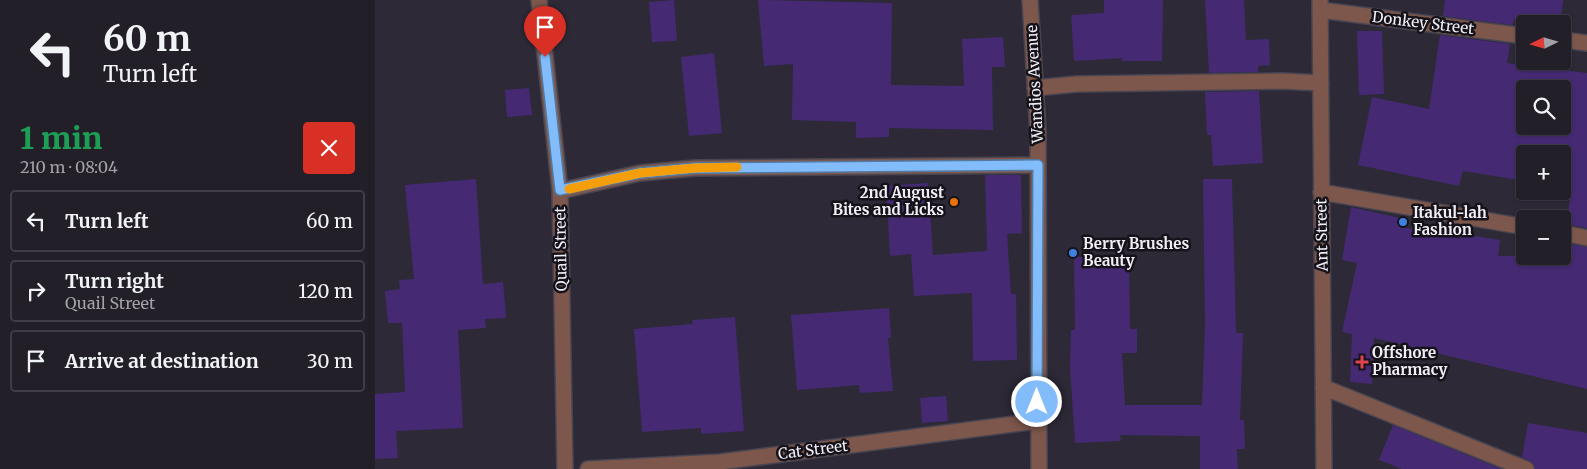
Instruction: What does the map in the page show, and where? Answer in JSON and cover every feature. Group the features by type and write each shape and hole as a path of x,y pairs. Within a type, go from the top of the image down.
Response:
{"street":[{"name":"Quail Street","path":"539,0 560,190 565,469"},
{"name":"Wandios Avenue","path":"1031,0 1038,165 1037,421 1039,469"},
{"name":"Donkey Street","path":"1320,5 1516,35"},
{"name":"Ant Street","path":"1320,5 1324,469"},
{"path":"1571,41 1587,43"},
{"path":"1035,88 1077,84 1282,81 1321,83"},
{"path":"560,190 640,173 695,168 1038,165"},
{"path":"1321,192 1516,225"},
{"path":"1571,235 1587,238"},
{"path":"1323,387 1527,469"},
{"name":"Cat Street","path":"588,469 720,465 1037,421"}],"building":[{"path":"674,0 677,41 652,42 649,2"},
{"path":"758,0 892,3 891,85 964,86 962,39 1003,37 1005,67 992,67 993,130 889,128 889,137 856,138 856,122 792,120 793,64 764,66"},
{"path":"1104,0 1163,0 1162,61 1122,61 1122,58 1074,61 1071,15 1104,13"},
{"path":"1205,0 1244,0 1246,40 1269,39 1270,65 1258,66 1258,72 1209,73"},
{"path":"1445,0 1563,0 1561,15 1516,15 1513,25 1443,16"},
{"path":"1357,31 1382,31 1384,94 1359,95"},
{"path":"1440,35 1510,44 1507,63 1516,64 1516,70 1563,70 1587,73 1587,228 1571,225 1571,210 1568,210 1571,200 1571,145 1516,145 1516,180 1463,171 1459,186 1358,165 1372,97 1429,109"},
{"path":"714,53 722,133 689,136 681,57"},
{"path":"529,88 532,115 507,117 505,90"},
{"path":"1259,91 1263,163 1213,166 1211,135 1207,135 1205,92"},
{"path":"985,175 1021,175 1022,233 1007,234 1011,294 1016,294 1017,360 973,361 972,293 914,296 911,254 890,256 886,186 928,183 933,255 987,251"},
{"path":"476,179 483,284 503,282 506,318 485,319 486,328 458,330 463,428 396,431 398,458 375,459 375,394 405,392 402,323 388,323 385,291 400,289 399,280 414,279 405,185"},
{"path":"1203,179 1232,179 1236,333 1243,333 1240,420 1244,420 1245,449 1237,449 1238,469 1200,469 1200,436 1120,435 1121,441 1075,443 1070,366 1071,330 1075,330 1074,257 1129,256 1130,329 1137,329 1137,353 1122,353 1125,405 1202,405 1205,324"},
{"path":"1351,207 1404,219 1402,227 1460,239 1461,234 1500,240 1498,256 1516,256 1516,265 1571,265 1571,244 1587,247 1587,389 1374,338 1372,384 1350,382 1352,334 1342,332 1357,263 1342,260"},
{"path":"889,308 891,338 888,338 893,391 860,393 859,385 797,390 791,315"},
{"path":"735,317 744,431 701,434 701,428 642,432 634,329 693,324 692,320"},
{"path":"946,396 948,421 922,423 920,398"},
{"path":"1528,423 1587,433 1587,469 1535,469 1533,463 1522,457"},
{"path":"1393,425 1501,469 1402,469 1379,460"}],"slow traffic":[{"path":"569,189 640,173 695,168 737,167"}],"place":[{"name":"2nd August Bites and Licks","path":"954,202"},
{"name":"Itakul-lah Fashion","path":"1403,222"},
{"name":"Berry Brushes Beauty","path":"1073,253"},
{"name":"Offshore Pharmacy","path":"1362,362"}],"route":[{"path":"545,57 560,190 640,173 695,168 1038,165 1037,402"}]}
